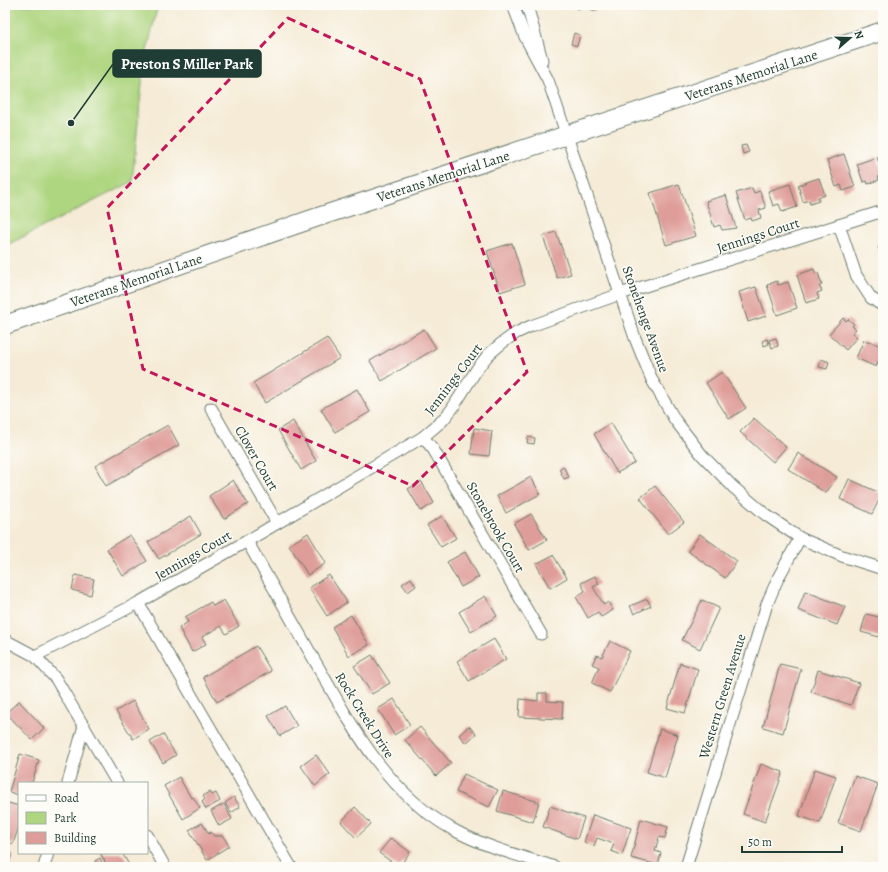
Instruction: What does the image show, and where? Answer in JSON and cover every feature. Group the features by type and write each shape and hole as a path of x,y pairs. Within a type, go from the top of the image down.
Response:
{"main road":[{"name":"Veterans Memorial Lane","path":"5,325 318,217 883,31"}],"street":[{"path":"513,5 525,37 548,80"},
{"path":"527,5 548,80"},
{"name":"Stonehenge Avenue","path":"548,80 635,338 652,380 675,420 702,455 733,487 766,515 800,538 842,556 883,569"},
{"name":"Jennings Court","path":"35,656 138,603 247,541 423,437 443,420 452,409 477,369 488,355 516,333 620,294 883,210"},
{"path":"839,225 856,275 871,298 883,306"},
{"name":"Clover Court","path":"212,408 277,523"},
{"name":"Stonebrook Court","path":"423,437 432,449 541,634"},
{"name":"Western Green Avenue","path":"686,867 767,604 778,578 800,538"},
{"name":"Rock Creek Drive","path":"247,541 345,714 363,744 389,778 423,810 453,830 485,844 555,867"},
{"path":"138,603 291,867"},
{"path":"5,640 35,656 56,679 116,782"},
{"path":"68,782 84,726"},
{"path":"148,837 165,867"},
{"path":"44,867 48,854"}],"highlighted area":[{"path":"288,18 420,79 527,372 413,486 143,369 107,208"}],"green space":[{"path":"5,5 158,5 144,63 132,182 5,246"}],"building":[{"path":"572,5 581,5 579,9"},
{"path":"581,5 597,5 595,11"},
{"path":"574,33 580,35 577,46 571,44"},
{"path":"746,145 749,152 743,154 741,146"},
{"path":"844,154 855,187 843,191 841,185 836,187 827,160"},
{"path":"877,157 883,175 878,177 879,180 868,184 867,181 863,182 857,164"},
{"path":"819,178 825,195 818,197 819,201 810,204 809,200 803,202 798,185"},
{"path":"679,184 696,236 666,245 650,193"},
{"path":"790,184 797,207 782,212 779,204 773,206 768,191"},
{"path":"752,188 754,193 760,191 766,208 759,210 761,218 752,221 751,218 745,220 736,193"},
{"path":"726,195 736,228 722,230 720,225 714,227 706,201"},
{"path":"556,232 571,274 557,278 543,236"},
{"path":"512,243 525,284 500,292 487,251"},
{"path":"883,245 883,260 878,247"},
{"path":"814,269 816,274 818,273 822,285 819,286 822,291 817,293 819,299 806,303 797,275"},
{"path":"777,281 778,285 788,282 797,308 777,315 767,285"},
{"path":"756,287 766,316 748,322 739,292"},
{"path":"843,318 846,321 848,319 854,324 852,326 856,329 852,333 857,337 846,350 829,334"},
{"path":"424,329 436,348 382,381 370,361"},
{"path":"327,338 340,358 265,403 253,383"},
{"path":"776,338 778,346 772,348 769,340"},
{"path":"767,339 769,344 764,346 762,341"},
{"path":"864,340 869,343 870,341 883,349 876,367 856,358"},
{"path":"821,359 829,362 827,369 819,367"},
{"path":"722,372 746,408 729,419 706,383"},
{"path":"357,389 370,412 335,432 321,409"},
{"path":"754,418 786,447 773,462 740,432"},
{"path":"293,421 316,461 301,470 278,430"},
{"path":"611,423 635,463 617,473 594,434"},
{"path":"168,425 179,445 106,486 95,466"},
{"path":"474,428 492,431 489,456 471,454"},
{"path":"528,437 535,438 534,444 527,443"},
{"path":"798,453 837,477 826,493 788,469"},
{"path":"563,466 569,477 564,479 559,469"},
{"path":"531,477 540,494 506,513 497,496"},
{"path":"849,479 882,494 872,514 840,499"},
{"path":"233,480 248,504 224,519 209,496"},
{"path":"421,481 434,503 421,511 408,489"},
{"path":"655,486 684,522 668,534 640,498"},
{"path":"531,514 547,540 529,550 514,524"},
{"path":"191,516 201,534 159,559 148,542"},
{"path":"442,516 456,538 441,547 427,525"},
{"path":"308,533 326,563 308,575 289,545"},
{"path":"700,534 737,561 725,578 688,551"},
{"path":"130,535 147,561 123,576 107,549"},
{"path":"465,552 479,577 461,587 447,562"},
{"path":"553,555 567,578 550,588 536,564"},
{"path":"75,575 94,579 91,595 72,590"},
{"path":"329,575 347,602 327,616 309,588"},
{"path":"595,576 599,584 593,587 604,605 608,602 613,610 601,617 598,612 588,618 576,597 585,591 581,583"},
{"path":"411,578 416,586 408,592 402,584"},
{"path":"805,591 845,607 837,625 798,610"},
{"path":"485,596 497,616 471,632 459,612"},
{"path":"647,599 651,606 634,614 630,606"},
{"path":"224,600 239,626 226,634 221,626 202,637 206,644 192,652 179,628 188,622 185,617 211,602 213,606"},
{"path":"702,600 719,608 700,649 682,640"},
{"path":"866,614 883,618 883,638 861,632"},
{"path":"351,615 369,645 349,656 332,627"},
{"path":"494,639 506,659 469,681 457,661"},
{"path":"610,641 630,651 610,692 592,683 599,667 592,664 597,655 602,657"},
{"path":"256,646 271,671 217,702 203,677"},
{"path":"372,655 390,683 372,694 354,666"},
{"path":"680,663 698,669 685,713 667,708"},
{"path":"780,664 801,669 783,733 763,727"},
{"path":"818,670 859,683 851,705 811,692"},
{"path":"538,693 547,693 547,701 563,702 562,719 519,717 520,699 538,701"},
{"path":"394,699 410,725 394,735 378,709"},
{"path":"19,701 44,728 32,740 6,713"},
{"path":"133,701 149,729 133,739 116,711"},
{"path":"285,706 297,726 280,736 268,716"},
{"path":"469,726 476,734 466,743 459,735"},
{"path":"420,727 451,763 436,776 405,740"},
{"path":"660,729 678,735 665,778 647,772"},
{"path":"163,734 176,755 163,763 150,742"},
{"path":"20,754 39,760 32,782 18,782 18,795 9,792"},
{"path":"316,755 330,774 315,786 301,766"},
{"path":"761,764 783,772 765,822 743,814"},
{"path":"815,769 836,776 820,823 799,816"},
{"path":"464,774 498,790 489,807 456,792"},
{"path":"855,776 878,784 861,831 838,823"},
{"path":"179,777 191,798 193,797 200,808 183,819 164,786"},
{"path":"210,791 212,795 216,793 220,801 206,809 202,802 205,799 203,796"},
{"path":"503,791 539,802 533,822 497,811"},
{"path":"234,797 240,807 231,813 225,803"},
{"path":"5,802 18,806 18,829 13,844 5,841"},
{"path":"224,804 232,819 219,826 211,811"},
{"path":"550,806 584,818 577,839 543,827"},
{"path":"355,807 371,824 356,838 341,822"},
{"path":"593,815 631,828 622,855 611,851 614,844 597,838 594,846 584,842"},
{"path":"641,819 668,827 665,838 659,837 655,851 661,853 658,865 631,858"},
{"path":"202,823 209,834 211,832 214,836 223,836 229,846 207,860 189,830"},
{"path":"391,838 410,852 399,867 379,853"},
{"path":"5,852 12,854 8,867 5,867"},
{"path":"101,854 123,854 128,863 121,867 108,867"},
{"path":"100,858 102,863 98,866 95,861"},
{"path":"230,863 233,867 224,867"}],"place":[{"name":"Preston S Miller Park","path":"71,123"}]}
